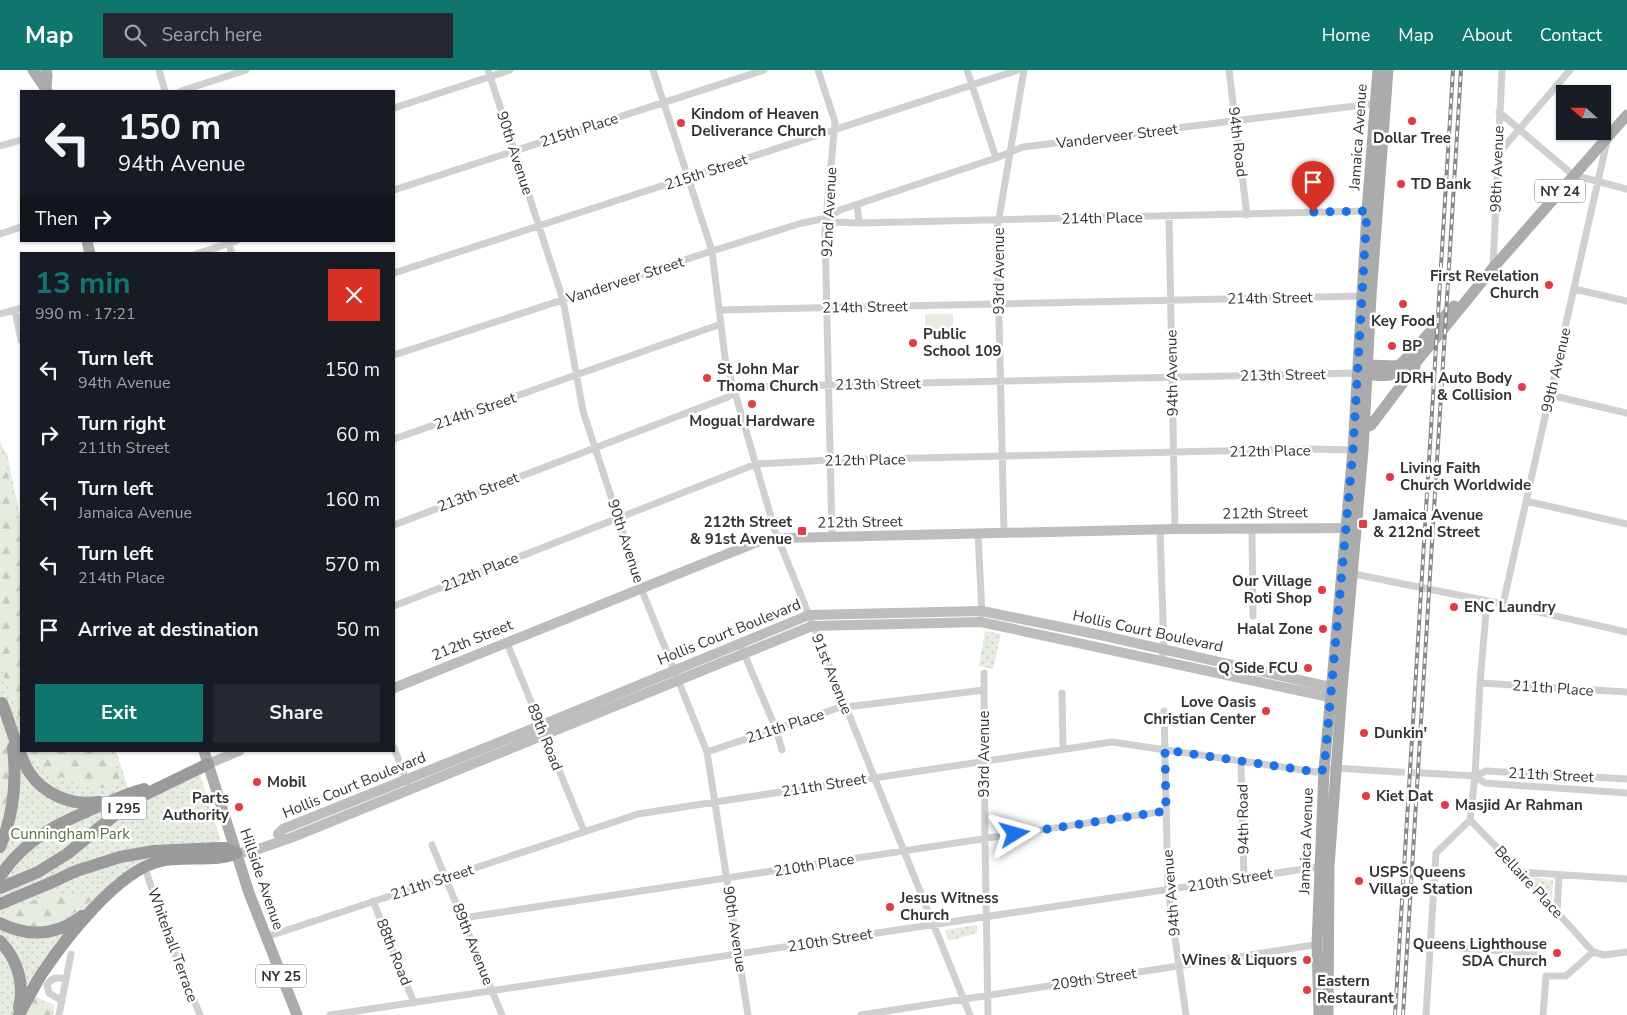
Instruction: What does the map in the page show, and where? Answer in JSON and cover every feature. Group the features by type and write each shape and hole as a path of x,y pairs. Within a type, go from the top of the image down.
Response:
{"highway":[{"path":"1,700 20,751"},
{"path":"0,847 10,818 15,781 13,747 1,700"},
{"path":"20,752 32,777 47,790 64,799 82,803 103,802 142,789 161,786"},
{"name":"I 295","path":"0,888 28,876 62,857 124,808 161,786 208,764"},
{"path":"1,875 20,852 43,833 64,821 128,794"},
{"path":"0,904 88,866 129,855 160,851 220,848 236,852"},
{"path":"0,923 14,929 34,933 50,932 64,927 81,917 137,870 156,862 171,859 224,857 236,852"},
{"path":"18,1015 56,953 86,917 116,887"},
{"path":"0,940 12,957 20,976 21,996 18,1015"}],"main road":[{"path":"33,70 47,90"},
{"path":"46,70 47,90"},
{"name":"Jamaica Avenue","path":"1358,450 1364,428 1367,296 1380,103 1378,70"},
{"name":"Jamaica Avenue","path":"1380,103 1388,70"},
{"name":"NY 24","path":"1611,133 1627,115"},
{"name":"NY 24","path":"1364,428 1371,425 1412,373 1420,359 1493,268 1604,140"},
{"name":"NY 24","path":"1365,371 1399,365 1493,268"},
{"path":"1365,371 1398,375 1409,370 1420,359"},
{"name":"Jamaica Avenue","path":"1319,1015 1323,944 1324,770 1336,693 1358,450 1357,388 1365,371"},
{"name":"212th Street","path":"395,688 762,540 778,538 1175,529 1351,528"},
{"name":"Hollis Court Boulevard","path":"629,694 679,680 809,615 982,611 1100,636 1204,671 1250,681 1336,693"},
{"path":"922,612 923,624"},
{"path":"864,614 864,625"},
{"name":"Hollis Court Boulevard","path":"236,852 250,852 282,840 326,818 629,694 675,669 812,626 980,622 1097,648 1206,660 1252,669 1336,693"},
{"path":"1038,635 1039,623"},
{"path":"1097,648 1100,636"},
{"path":"1204,671 1206,660"},
{"path":"1250,681 1252,669"},
{"name":"Jamaica Avenue","path":"1324,866 1336,768 1336,693"},
{"name":"Hillside Avenue","path":"204,752 236,852 266,937 297,1015"},
{"path":"208,764 237,752"},
{"name":"Jamaica Avenue","path":"1323,944 1328,1015"}],"street":[{"path":"159,70 165,90"},
{"path":"184,90 246,70"},
{"path":"395,108 489,73 510,70"},
{"path":"653,70 712,251 721,324"},
{"name":"215th Place","path":"395,190 764,70"},
{"name":"92nd Avenue","path":"818,70 835,122 825,230 832,537"},
{"path":"967,70 996,158"},
{"name":"215th Street","path":"395,273 1018,70"},
{"name":"93rd Avenue","path":"1004,534 997,230 1024,70"},
{"name":"94th Road","path":"1229,70 1246,214"},
{"name":"98th Avenue","path":"1493,268 1502,70"},
{"path":"1498,154 1570,70"},
{"name":"90th Avenue","path":"489,73 563,300 582,411 641,588 707,752 748,1015"},
{"name":"Vanderveer Street","path":"395,355 712,251 802,223 827,218 840,210 996,158 1023,147 1380,103"},
{"path":"1499,112 1573,175 1627,189"},
{"path":"0,146 20,140"},
{"name":"99th Avenue","path":"1502,604 1607,140"},
{"path":"857,205 859,223"},
{"name":"214th Place","path":"827,218 834,222 859,223 1372,211"},
{"name":"94th Avenue","path":"1169,216 1175,529"},
{"path":"0,234 20,227"},
{"path":"202,252 231,242"},
{"path":"1574,289 1627,300"},
{"name":"214th Street","path":"720,310 1367,296"},
{"path":"0,314 18,309 20,330"},
{"name":"214th Street","path":"395,439 721,324"},
{"name":"91st Avenue","path":"721,324 725,358 778,538 970,1015"},
{"name":"213th Street","path":"395,525 728,396 745,387 1172,378 1365,371"},
{"path":"1550,395 1627,413"},
{"name":"212th Place","path":"395,606 756,464 830,460 1002,456 1309,449 1358,450"},
{"path":"1526,501 1627,524"},
{"path":"1252,528 1253,616"},
{"path":"1160,530 1162,656"},
{"path":"978,534 982,611 980,622"},
{"path":"1347,573 1502,604 1627,632"},
{"path":"1426,1015 1436,853 1470,820 1475,776 1486,601"},
{"name":"89th Road","path":"506,643 584,831"},
{"path":"742,649 776,729 782,750"},
{"name":"93rd Avenue","path":"984,673 988,1015"},
{"name":"211th Place","path":"1480,683 1627,692"},
{"name":"211th Place","path":"707,752 846,707 984,690"},
{"path":"1062,692 1063,749"},
{"name":"94th Avenue","path":"1164,711 1168,889 1186,1015"},
{"name":"211th Street","path":"266,937 638,814 1063,749 1112,742 1310,771 1336,768 1398,772"},
{"path":"395,751 408,784"},
{"name":"94th Road","path":"1241,761 1244,878"},
{"name":"211th Street","path":"1423,773 1475,776 1486,772 1627,779"},
{"path":"1537,788 1538,774"},
{"name":"211th Street","path":"1475,776 1485,783 1627,793"},
{"name":"210th Place","path":"463,918 1166,811"},
{"name":"Bellaire Place","path":"1470,820 1593,952"},
{"name":"89th Avenue","path":"432,845 502,1015"},
{"name":"210th Street","path":"330,1015 1324,866"},
{"path":"1520,872 1627,879"},
{"name":"Whitehall Terrace","path":"147,874 167,934 200,1015"},
{"path":"1557,913 1559,875"},
{"name":"88th Road","path":"373,902 414,1003"},
{"name":"209th Street","path":"861,1015 1323,944"},
{"path":"1430,946 1534,954"},
{"path":"1543,1015 1546,976 1566,976 1593,952 1604,955 1627,952"},
{"path":"59,1015 71,954"},
{"path":"62,1001 49,993 47,985 55,978 66,979"}],"green space":[{"path":"925,314 953,314 953,329 925,329"},
{"path":"0,440 4,450 20,539 20,721 0,664"},
{"name":"Cunningham Park","path":"7,453 20,517 20,752 116,752 134,806 200,775 221,841 148,861 69,931 35,997 55,1005 53,1015 0,1015 0,454"},
{"path":"985,631 1001,634 993,669 979,666"},
{"path":"0,717 8,748 9,766 7,799 0,827"},
{"path":"31,752 110,752 121,783 109,788 77,784 62,777 54,778 35,761"},
{"path":"1529,877 1553,880 1552,901"},
{"path":"105,891 69,916 57,923 44,927 18,924 3,915 9,908 27,904 50,892 77,895"},
{"path":"977,925 977,933 949,941 945,930"},
{"path":"34,998 50,1007 50,1015 24,1015"}],"tunnel":[{"path":"1398,772 1423,773"}],"railway":[{"path":"1395,1015 1453,70"},
{"path":"1403,1015 1461,70"}],"place":[{"name":"Dollar Tree","path":"1412,121"},
{"name":"Kindom of Heaven Deliverance Church","path":"681,123"},
{"name":"TD Bank","path":"1401,184"},
{"name":"First Revelation Church","path":"1549,285"},
{"name":"Key Food","path":"1403,304"},
{"name":"Public School 109","path":"913,343"},
{"name":"BP","path":"1392,346"},
{"name":"St John Mar Thoma Church","path":"707,378"},
{"name":"JDRH Auto Body & Collision","path":"1522,387"},
{"name":"Mogual Hardware","path":"752,404"},
{"name":"Living Faith Church Worldwide","path":"1390,477"},
{"name":"Jamaica Avenue & 212nd Street","path":"1363,524"},
{"name":"212th Street & 91st Avenue","path":"802,531"},
{"name":"Our Village Roti Shop","path":"1322,590"},
{"name":"ENC Laundry","path":"1454,607"},
{"name":"Halal Zone","path":"1323,629"},
{"name":"Q Side FCU","path":"1308,668"},
{"name":"Love Oasis Christian Center","path":"1266,711"},
{"name":"Dunkin'","path":"1364,733"},
{"name":"Mobil","path":"257,782"},
{"name":"Kiet Dat","path":"1366,796"},
{"name":"Masjid Ar Rahman","path":"1445,805"},
{"name":"Parts Authority","path":"239,807"},
{"name":"USPS Queens Village Station","path":"1359,881"},
{"name":"Jesus Witness Church","path":"890,907"},
{"name":"Queens Lighthouse SDA Church","path":"1557,953"},
{"name":"Wines & Liquors","path":"1307,960"},
{"name":"Eastern Restaurant","path":"1307,990"}],"route":[{"path":"1015,834 1166,811 1165,750 1316,772 1324,770 1353,450 1367,211 1313,212"}]}
